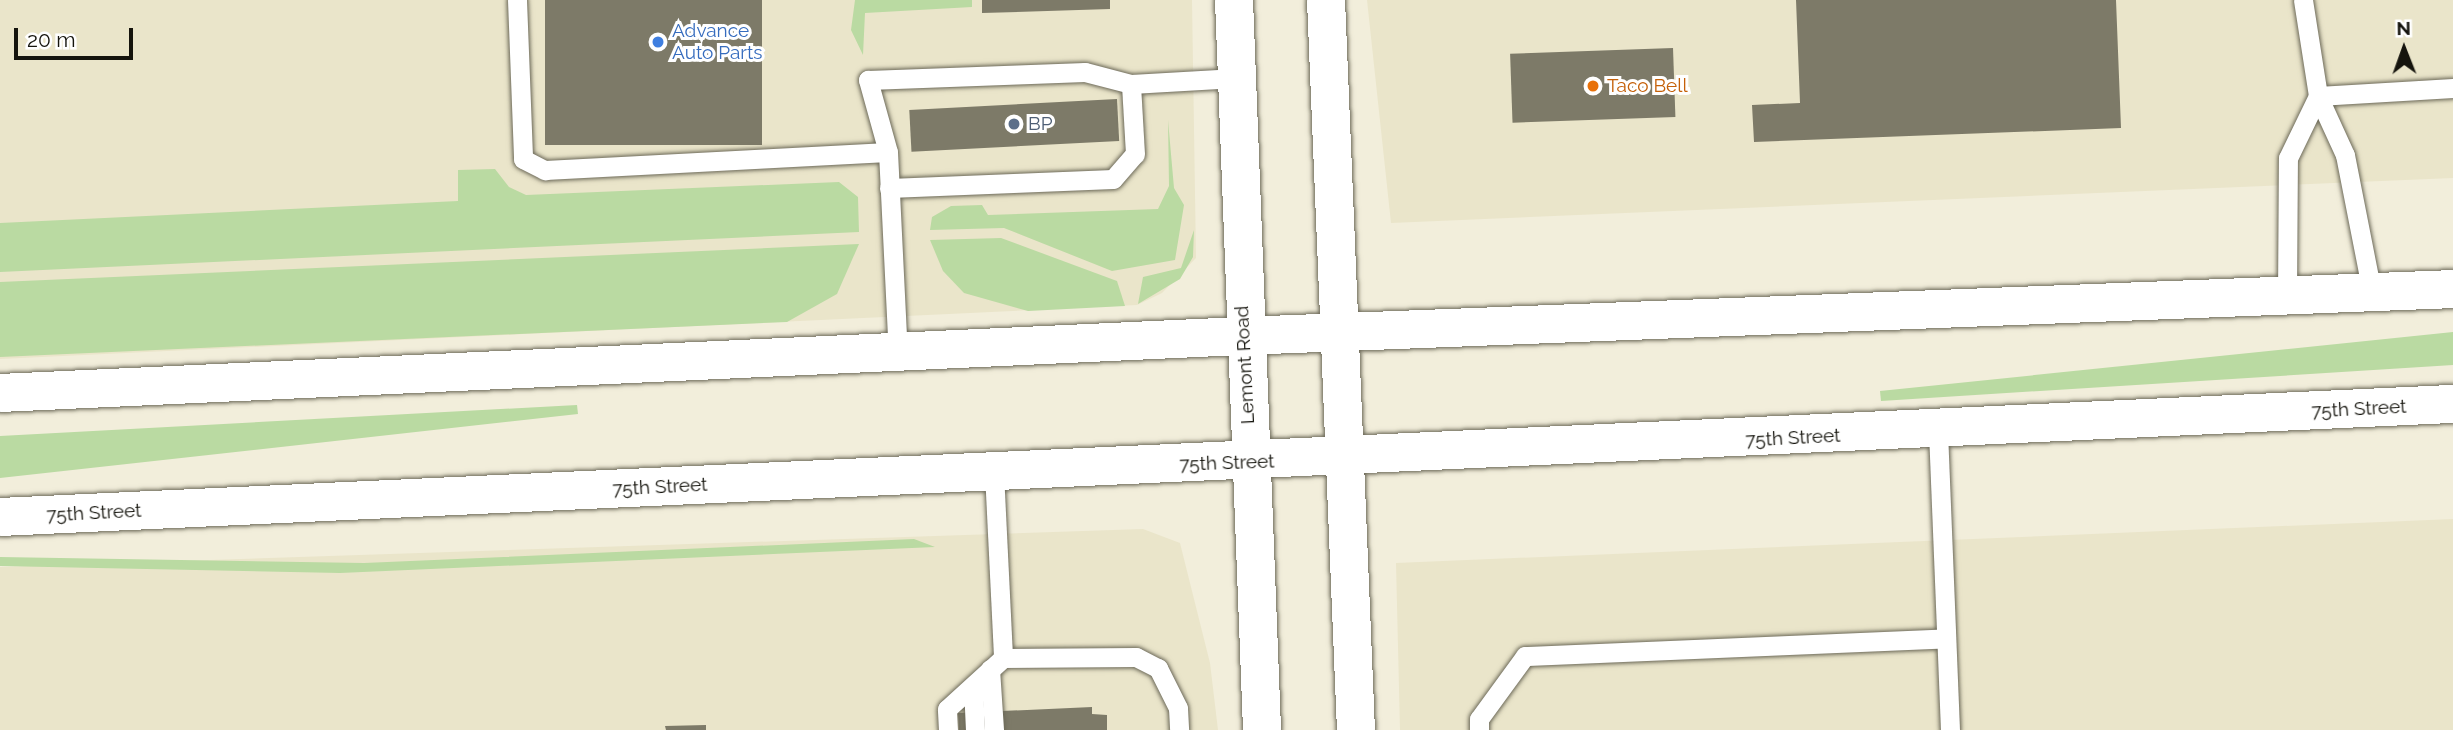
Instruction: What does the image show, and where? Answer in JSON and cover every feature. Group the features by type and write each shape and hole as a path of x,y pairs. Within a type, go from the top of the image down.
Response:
{"main road":[{"name":"Lemont Road","path":"1234,0 1242,336 1251,462 1262,730"},
{"path":"1326,0 1356,730"},
{"path":"0,393 898,355 1242,336 2453,289"},
{"name":"75th Street","path":"0,517 1938,431 2453,404"}],"lane":[{"path":"517,0 523,159 545,170 888,152"},
{"path":"2304,0 2318,96 2345,155 2372,293"},
{"path":"898,355 888,152 869,80 1085,72 1132,84 1236,78"},
{"path":"889,188 1113,179 1135,154 1132,84"},
{"path":"2318,96 2453,88"},
{"path":"2287,295 2288,158 2318,96"},
{"path":"1938,431 1950,730"},
{"path":"994,472 994,730"},
{"path":"1479,730 1479,719 1525,656 1946,638"},
{"path":"948,730 947,709 996,664 1136,657 1157,668 1178,708 1179,730"},
{"path":"973,686 975,730"}],"shaded area":[{"path":"0,0 1192,0 1196,258 1162,293 1137,305 0,359"},
{"path":"1367,0 2453,0 2453,178 1391,223"},
{"path":"2453,519 2453,730 1400,730 1396,563"},
{"path":"1143,529 1180,543 1210,663 1218,730 0,730 0,567"}],"green space":[{"path":"855,0 972,0 972,7 865,13 863,55 851,30"},
{"path":"1168,120 1174,188 1184,205 1175,260 1112,271 1004,228 930,230 932,217 951,206 982,205 988,215 1158,209 1169,186"},
{"path":"495,169 509,187 526,195 839,182 858,197 859,232 0,272 0,223 458,201 458,170"},
{"path":"1194,230 1193,257 1180,279 1138,304 1143,277 1181,268"},
{"path":"1001,238 1117,281 1125,306 1028,311 964,293 943,271 930,240"},
{"path":"859,244 837,294 787,322 0,357 0,282"},
{"path":"2453,332 2453,365 1881,401 1880,391"},
{"path":"577,405 578,414 0,478 0,436"},
{"path":"914,539 935,547 340,573 0,566 0,557 364,563"}],"building":[{"path":"545,0 762,0 762,145 545,145"},
{"path":"982,0 1110,0 1110,9 982,13"},
{"path":"1796,0 2116,0 2121,128 1754,142 1752,105 1800,103"},
{"name":"Taco Bell","path":"1673,48 1675,117 1513,123 1510,54"},
{"name":"BP","path":"1117,99 1119,141 911,152 909,110"},
{"path":"1092,707 1092,714 1107,715 1107,730 959,730 958,713"},
{"path":"706,725 706,730 666,730 665,726"}],"place":[{"name":"Advance Auto Parts","path":"658,42"},
{"name":"Taco Bell","path":"1593,86"},
{"name":"BP","path":"1014,124"}]}
